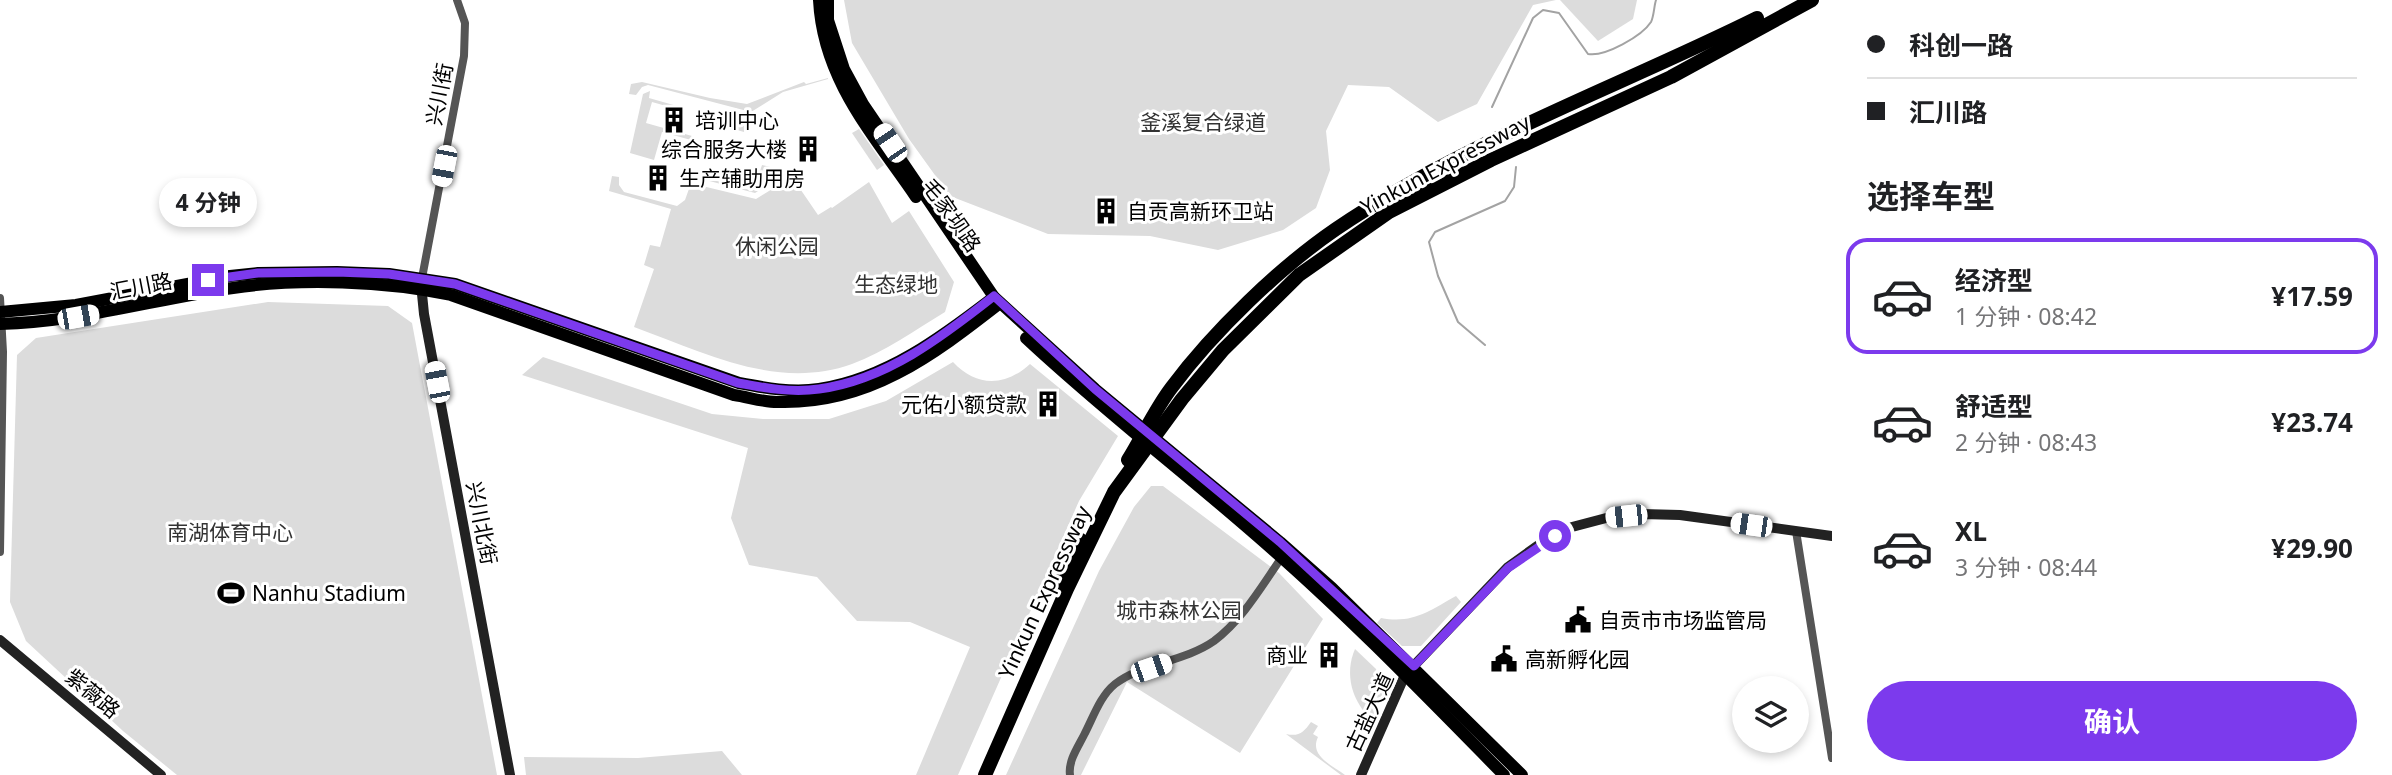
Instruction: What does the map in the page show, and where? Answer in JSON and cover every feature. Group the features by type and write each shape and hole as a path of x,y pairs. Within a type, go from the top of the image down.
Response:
{"highway":[{"name":"Yinkun Expressway","path":"985,775 1063,598 1114,492 1171,389 1238,313 1334,230 1401,188 1485,145 1793,0"},
{"name":"Yinkun Expressway","path":"975,775 1069,562 1104,498 1223,350 1299,275 1389,212 1491,160 1671,77 1812,0"}],"main road":[{"name":"毛家坝路","path":"819,0 820,23 834,72 854,108 994,302"},
{"name":"毛家坝路","path":"828,0 828,20 844,69 863,104 994,302"},
{"name":"汇川路","path":"1,318 219,278 258,273 337,272 421,284 455,284 738,383 775,390 818,390 866,377 913,355 994,302"},
{"name":"兴川北街","path":"421,284 510,775"},
{"path":"994,302 1070,379 1282,557 1522,775"},
{"path":"994,302 1280,542 1410,671 1504,775"},
{"path":"1410,671 1508,568 1540,544 1572,527 1610,517 1680,515 1832,536"},
{"name":"紫薇路","path":"0,640 161,775"},
{"name":"古盐大道","path":"1361,775 1410,671"}],"street":[{"name":"兴川街","path":"421,284 464,56 465,23 457,0"},
{"path":"0,298 3,491 0,552"},
{"path":"1796,531 1832,758"},
{"path":"1070,775 1069,769 1074,756 1099,705 1114,685 1128,676 1197,652 1213,641 1238,618 1282,557"}],"green space":[{"name":"釜溪复合绿道","path":"844,0 1556,0 1533,5 1477,104 1438,122 1389,87 1348,85 1326,131 1330,170 1316,208 1283,230 1218,250 1150,236 1048,234 950,196 909,139 852,43"},
{"path":"1560,0 1637,0 1633,19 1598,41"},
{"path":"828,78 783,92 751,112 648,85 642,87 636,95 629,94 631,84 642,82 747,104 804,82 806,84"},
{"path":"650,91 649,98 684,108 684,111 652,102 646,123 692,136 691,140 662,132 654,160 630,153 643,94"},
{"path":"723,113 748,118 744,132 716,124"},
{"path":"859,129 884,165 877,170 852,133"},
{"path":"762,165 788,171 755,193 695,175 750,190 756,170 760,171"},
{"path":"612,176 619,177 619,185 624,192 677,206 685,200 690,186 694,184 756,199 792,177 818,215 869,182 892,223 909,211 954,282 945,312 888,347 852,364 824,371 796,373 741,365 634,327 654,269 644,265 650,245 660,247 671,209 609,191"},
{"name":"南湖体育中心","path":"268,302 388,306 412,323 497,775 177,775 123,731 26,641 10,602 17,355 36,338"},
{"path":"543,357 712,414 763,419 829,419 886,401 953,362 971,376 991,381 1011,377 1030,364 1118,436 1079,501 958,775 916,775 970,647 910,622 857,621 817,577 749,565 731,518 748,448 522,375"},
{"name":"城市森林公园","path":"1151,486 1163,486 1279,573 1323,619 1240,753 1127,682 1081,775 1006,775 1099,571 1134,507"},
{"path":"1456,596 1461,602 1421,646 1402,646 1377,623 1381,618 1412,618"},
{"path":"1355,649 1376,669 1383,692 1372,720 1359,705 1352,687 1350,668"},
{"path":"1311,722 1318,726 1313,734 1318,737 1316,744 1319,755 1345,775 1341,775 1286,734 1301,733"},
{"path":"722,751 742,775 526,775 524,757 638,758"}],"waterway":[{"path":"1492,107 1533,18 1543,10 1559,13 1588,54 1595,54 1623,44 1646,28 1652,20 1656,0"},
{"path":"1485,345 1458,322 1438,276 1429,242 1435,232 1505,201 1514,187 1516,167"}],"place":[{"name":"培训中心","path":"674,120"},
{"name":"综合服务大楼","path":"808,149"},
{"name":"生产辅助用房","path":"658,178"},
{"name":"自贡高新环卫站","path":"1106,211"},
{"name":"元佑小额贷款","path":"1048,404"},
{"name":"Nanhu Stadium","path":"231,593"},
{"name":"自贡市市场监管局","path":"1578,620"},
{"name":"商业","path":"1329,655"},
{"name":"高新孵化园","path":"1504,659"}],"route":[{"path":"208,280 258,273 337,272 389,274 455,284 738,383 775,390 818,390 866,377 913,355 994,296 1095,389 1280,542 1414,666 1508,568 1555,536"}],"park label":[{"name":"休闲公园","path":"777,246"},
{"name":"生态绿地","path":"896,284"}]}
